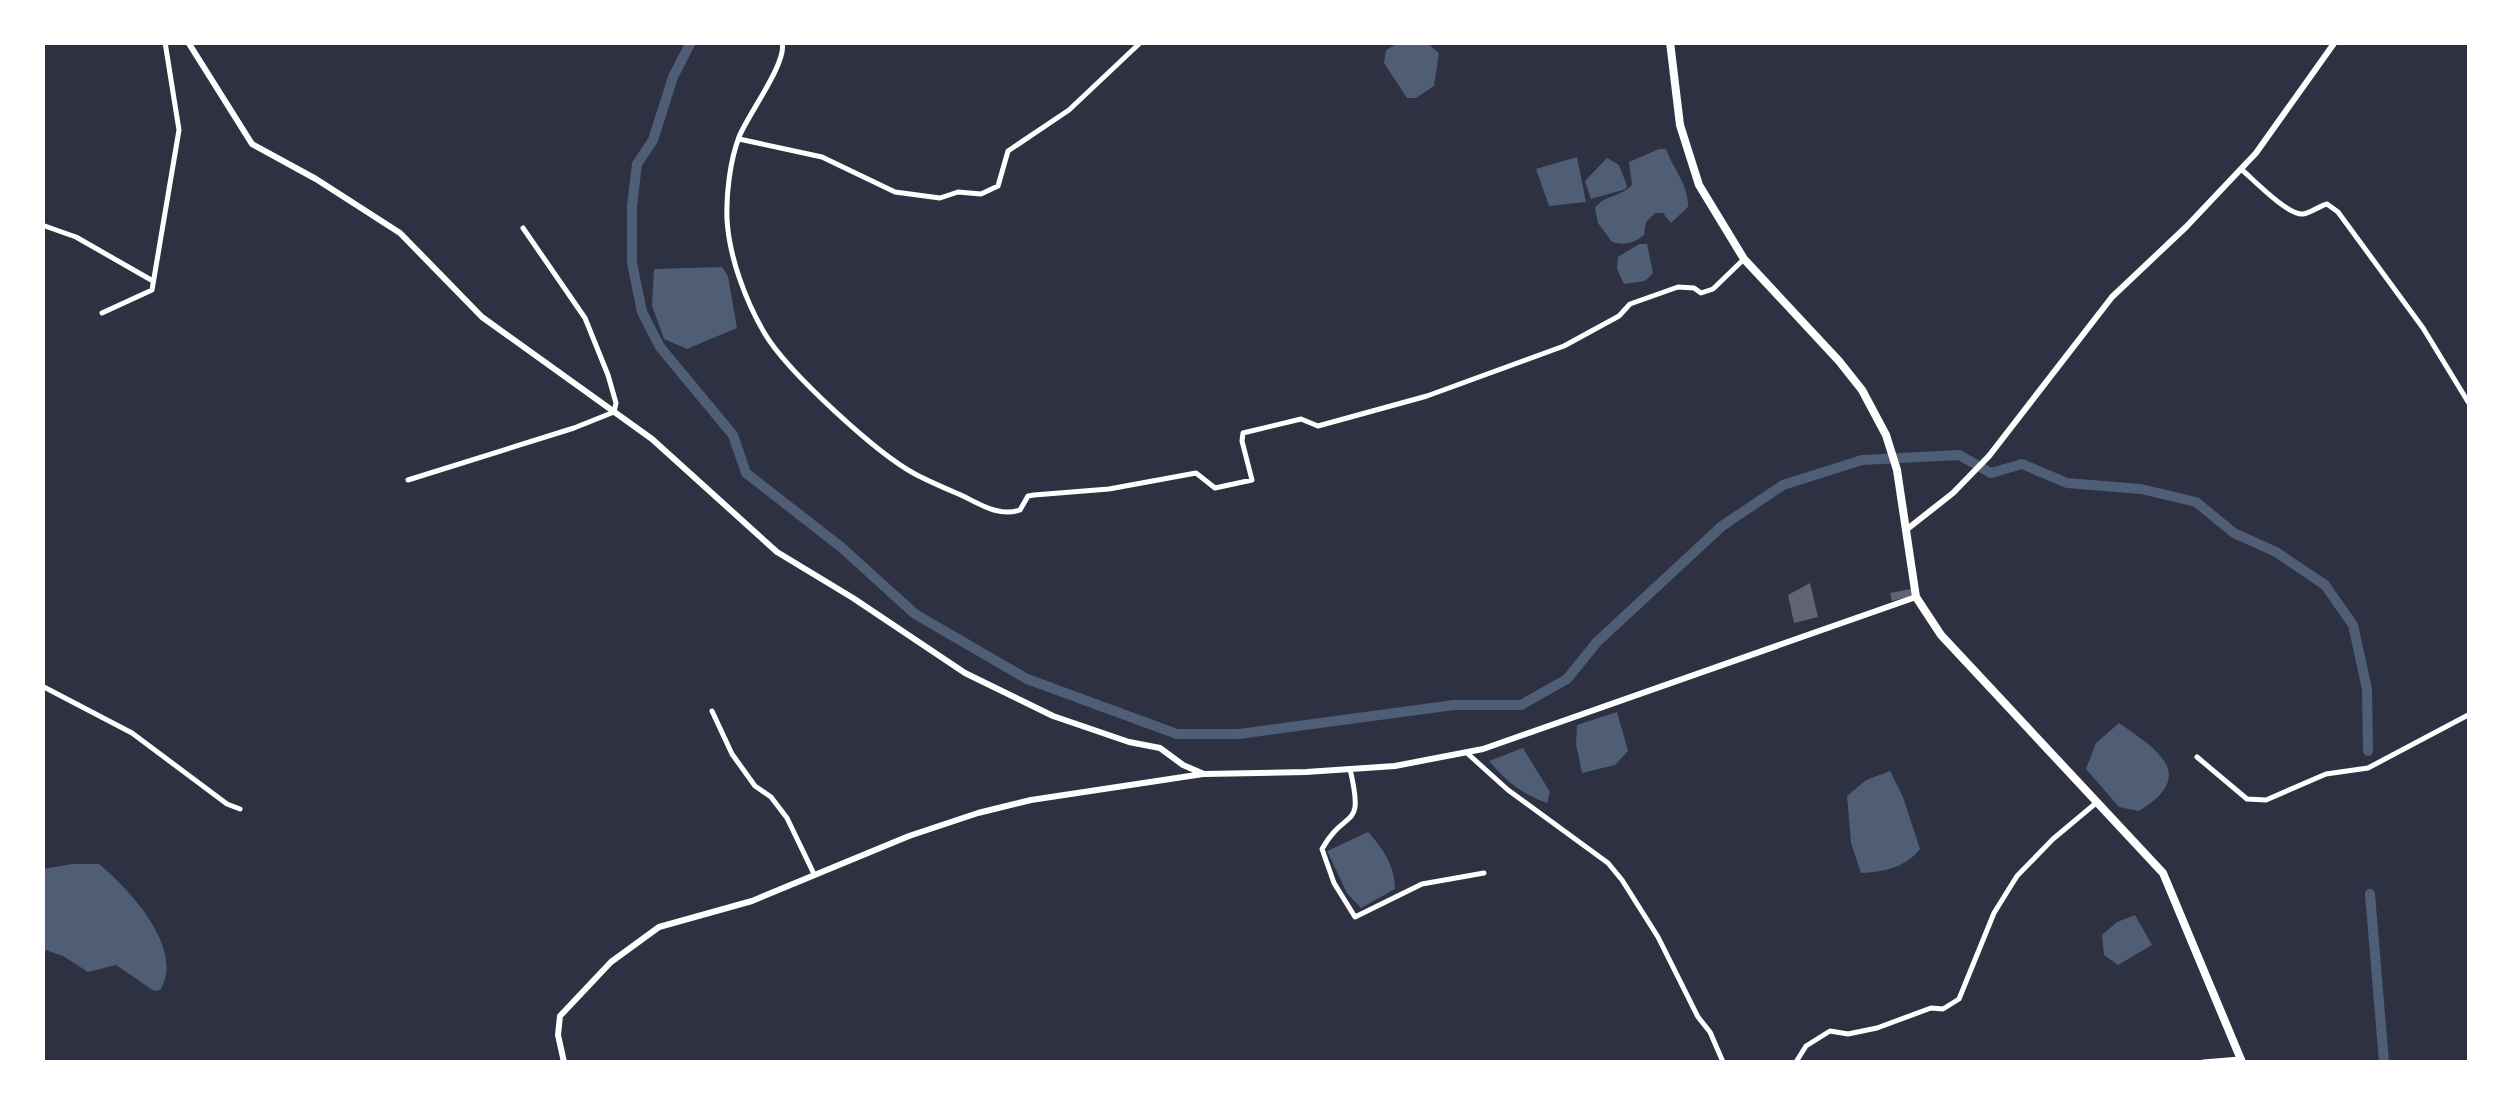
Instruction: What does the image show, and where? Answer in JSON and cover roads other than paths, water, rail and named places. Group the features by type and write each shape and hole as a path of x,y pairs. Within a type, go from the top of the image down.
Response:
{"main road":[{"path":"1670,42 1680,125 1699,185 1744,260 1839,361 1862,390 1886,435 1896,470 1916,597 1940,636 2163,873 2241,1061"}],"street":[{"path":"102,314 150,293 179,130 165,42"},
{"path":"188,42 252,144 400,233 482,317 652,439 777,552 965,674 1053,716 1128,742 1160,748 1204,774"},
{"path":"782,42 784,54 752,106 734,154 727,219 742,281 766,337 799,377 886,454 912,473 1003,513 1020,510 1028,496 1034,495 1098,490 1196,474 1215,488 1252,480 1243,434 1301,419 1318,426 1427,396 1564,346 1619,316 1630,304 1678,286 1701,293 1713,289 1744,260"},
{"path":"739,139 822,157 895,192 940,198 958,192 981,194 998,186 1008,151 1068,110 1140,42"},
{"path":"1906,530 1953,494 1989,456 2112,298 2242,169 2274,131 2335,42"},
{"path":"2242,169 2296,212 2305,214 2327,204 2338,212 2423,328 2470,405"},
{"path":"42,224 76,237 153,280"},
{"path":"523,228 585,318 608,374 616,403 614,412"},
{"path":"408,480 614,412"},
{"path":"564,1062 558,1035 560,1016 611,962 659,927 752,900 909,836 1031,800 1204,774 1395,766 1467,753 1916,597"},
{"path":"42,686 132,734 240,810"},
{"path":"712,712 732,754 755,786 772,796 786,818 815,877"},
{"path":"2197,757 2247,799 2266,800 2326,774 2368,768 2470,714"},
{"path":"1467,753 1508,790 1608,863 1658,937 1723,1062"},
{"path":"1350,769 1358,802 1351,820 1331,832 1322,849 1334,883 1355,917 1422,884 1484,872"},
{"path":"1796,1062 1806,1046 1830,1030 1848,1034 1877,1028 1932,1008 1943,1008 1958,999 1994,913 2017,876 2053,838 2096,803"},
{"path":"2203,1062 2241,1061"}],"water":[{"path":"1427,43 1439,53 1434,86 1416,98 1407,98 1384,63 1386,50 1395,45"},
{"path":"1666,149 1683,184 1688,207 1671,223 1663,213 1655,213 1646,222 1644,235 1625,243 1612,242 1598,223 1595,208 1632,185 1629,162"},
{"path":"1577,157 1586,202 1549,206 1536,169"},
{"path":"1607,158 1619,165 1626,189 1591,199 1585,181"},
{"path":"1639,244 1647,244 1653,273 1645,281 1624,284 1617,269 1618,257"},
{"path":"722,267 728,276 737,328 687,349 664,339 652,306 654,269"},
{"path":"1617,712 1628,751 1615,765 1582,773 1577,725"},
{"path":"2119,723 2158,753 2169,774 2157,798 2139,811 2119,807 2086,769 2096,743"},
{"path":"1523,748 1550,792 1547,803 1515,786 1489,761"},
{"path":"1890,771 1920,849 1893,868 1861,873 1851,843 1847,796 1866,780"},
{"path":"1368,832 1387,858 1395,889 1361,908 1347,893 1327,851"},
{"path":"99,864 150,921 166,956 166,974 160,990 154,991 116,965 88,972 43,949 43,869"},
{"path":"2135,915 2152,945 2118,965 2104,955 2102,935 2117,922"}],"waterway":[{"path":"691,42 673,77 653,140 637,164 632,206 632,263 642,312 660,347 733,435 746,473 841,547 915,614 1027,679 1177,734 1239,734 1454,705 1521,705 1567,679 1597,642 1722,526 1783,485 1862,460 1959,455 1991,473 2022,464 2067,483 2141,489 2196,502 2234,533 2276,552 2325,585 2353,625 2367,689 2368,751"},
{"path":"2370,894 2384,1062"}]}
